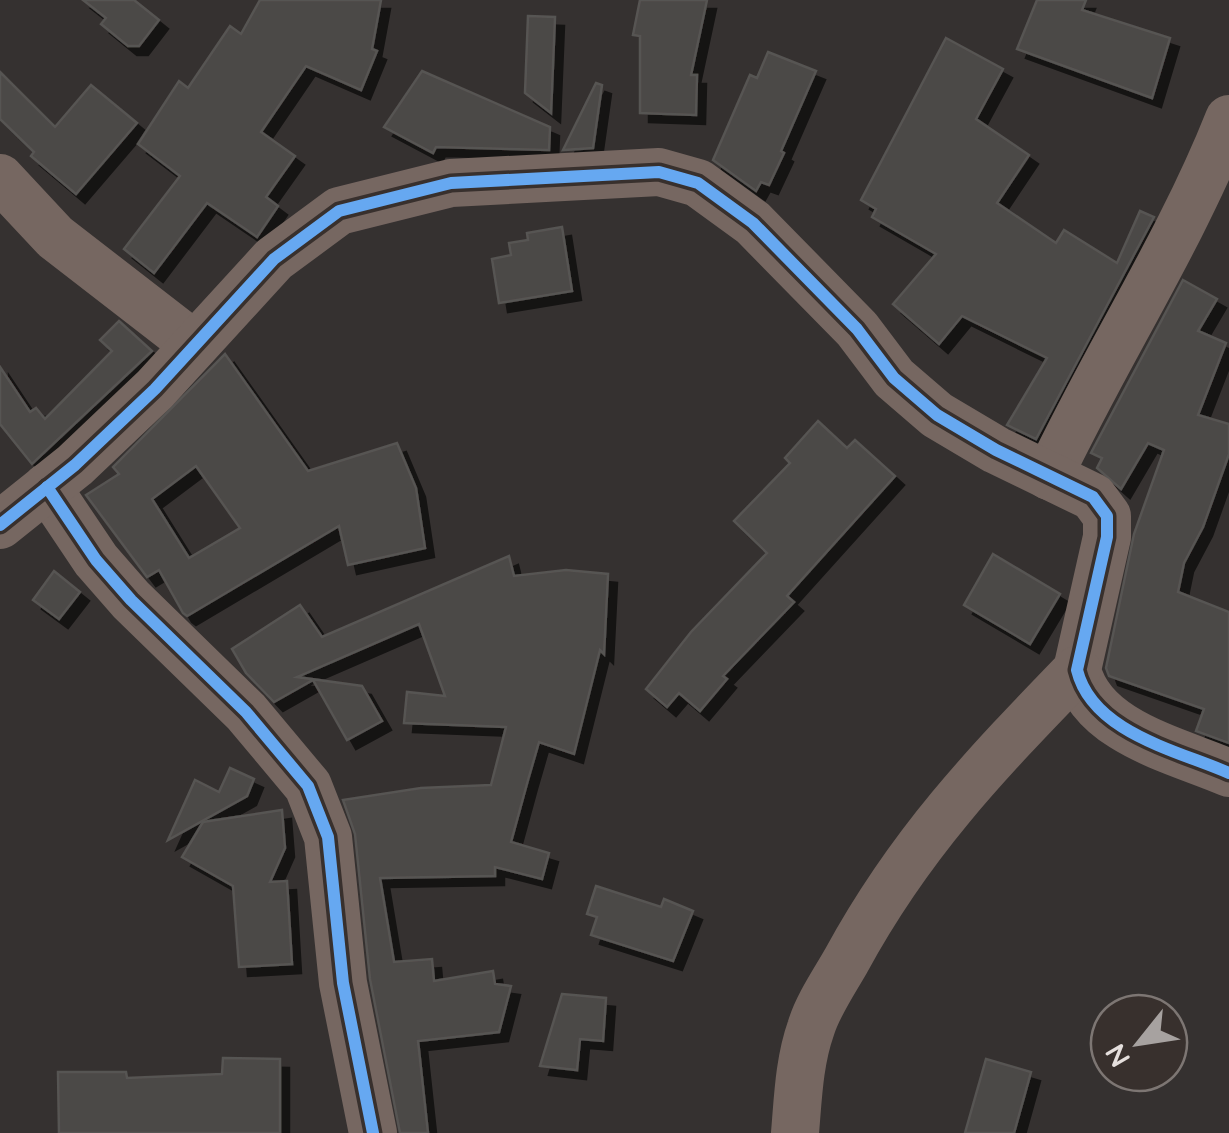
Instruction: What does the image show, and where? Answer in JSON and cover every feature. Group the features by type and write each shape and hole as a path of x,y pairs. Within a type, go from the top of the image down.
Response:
{"street":[{"path":"1050,476 1094,380 1170,248 1229,119"},
{"path":"0,524 155,389 192,344 294,240 339,212 451,183 659,172 698,184 753,223 856,329 894,378 938,415 1093,497 1107,516 1107,537 1077,670 960,790 910,854 879,904 812,1024 802,1060 795,1133"},
{"path":"0,178 55,237 192,344"},
{"path":"47,487 96,560 130,600 246,712 308,786 328,837 344,983 373,1133"},
{"path":"1077,670 1092,705 1109,720 1229,773"}],"building":[{"path":"83,0 134,0 159,20 139,46 128,46 101,24 106,18"},
{"path":"260,0 381,0 372,49 377,51 361,90 306,66 261,132 295,156 266,197 278,206 257,237 207,203 154,273 124,249 180,176 138,144 179,81 188,88 230,26 241,34"},
{"path":"640,0 707,0 691,75 697,75 696,115 640,113 640,36 633,35"},
{"path":"1037,0 1086,0 1082,10 1170,38 1152,98 1017,49"},
{"path":"528,16 555,17 551,113 525,93"},
{"path":"946,38 1003,69 976,119 1029,155 997,203 1056,243 1064,230 1117,263 1140,211 1154,217 1036,439 1007,425 1047,358 962,316 939,344 893,304 936,254 872,217 876,209 861,200"},
{"path":"768,52 816,71 769,185 761,182 756,191 713,160 750,75 757,78"},
{"path":"422,71 550,127 549,150 436,147 433,153 384,127"},
{"path":"0,72 55,127 91,85 137,123 76,194 31,156 34,152 0,119"},
{"path":"596,83 602,85 593,148 563,150"},
{"path":"562,227 572,291 499,303 492,259 511,255 509,243 528,240 527,233"},
{"path":"1183,280 1217,299 1198,331 1226,343 1198,415 1229,424 1229,454 1203,527 1184,563 1178,592 1229,612 1229,743 1196,731 1204,709 1109,676 1106,668 1134,534 1164,450 1148,443 1121,489 1097,468 1102,458 1091,453"},
{"path":"119,321 152,351 32,464 0,424 0,367 30,412 36,408 45,419 112,351 100,340"},
{"path":"225,354 308,471 397,443 416,488 425,548 348,565 339,526 187,616 159,570 147,577 86,495 119,474 113,467","holes":["196,466 240,528 189,558 152,499"]},
{"path":"818,421 847,448 855,440 895,476 787,596 794,602 723,676 727,679 700,711 679,693 667,707 646,689 691,632 767,553 734,521 790,463 785,458"},
{"path":"993,554 1060,594 1030,644 964,605"},
{"path":"509,556 514,576 566,570 608,574 604,654 600,650 574,754 539,742 528,780 511,842 549,853 542,879 495,867 495,876 380,878 394,962 432,959 434,981 493,971 495,984 511,986 499,1032 418,1041 428,1133 400,1133 370,979 355,834 343,800 421,788 491,785 506,727 404,723 407,692 445,696 419,624 297,677 362,686 382,721 347,740 313,680 274,702 246,673 232,649 300,605 322,637"},
{"path":"54,571 80,592 59,619 33,600"},
{"path":"230,768 254,779 247,796 168,840 195,780 219,792"},
{"path":"282,810 285,848 270,882 287,881 292,964 239,967 233,886 182,857 203,822"},
{"path":"596,886 661,907 664,899 693,911 673,961 591,935 597,917 587,914"},
{"path":"562,994 606,998 603,1041 580,1039 577,1070 540,1066"},
{"path":"223,1058 280,1059 280,1133 59,1133 58,1072 126,1072 127,1078 222,1074"},
{"path":"986,1059 1031,1072 1014,1133 965,1133"}],"cycle path":[{"path":"0,525 75,465 155,389 274,259 339,211 451,183 659,172 698,183 753,223 857,329 894,378 937,415 996,450 1093,497 1107,516 1107,537 1077,670 1086,691 1118,724 1162,747 1229,773"},
{"path":"47,487 96,560 131,600 246,712 308,786 328,837 343,983 373,1133"}]}
